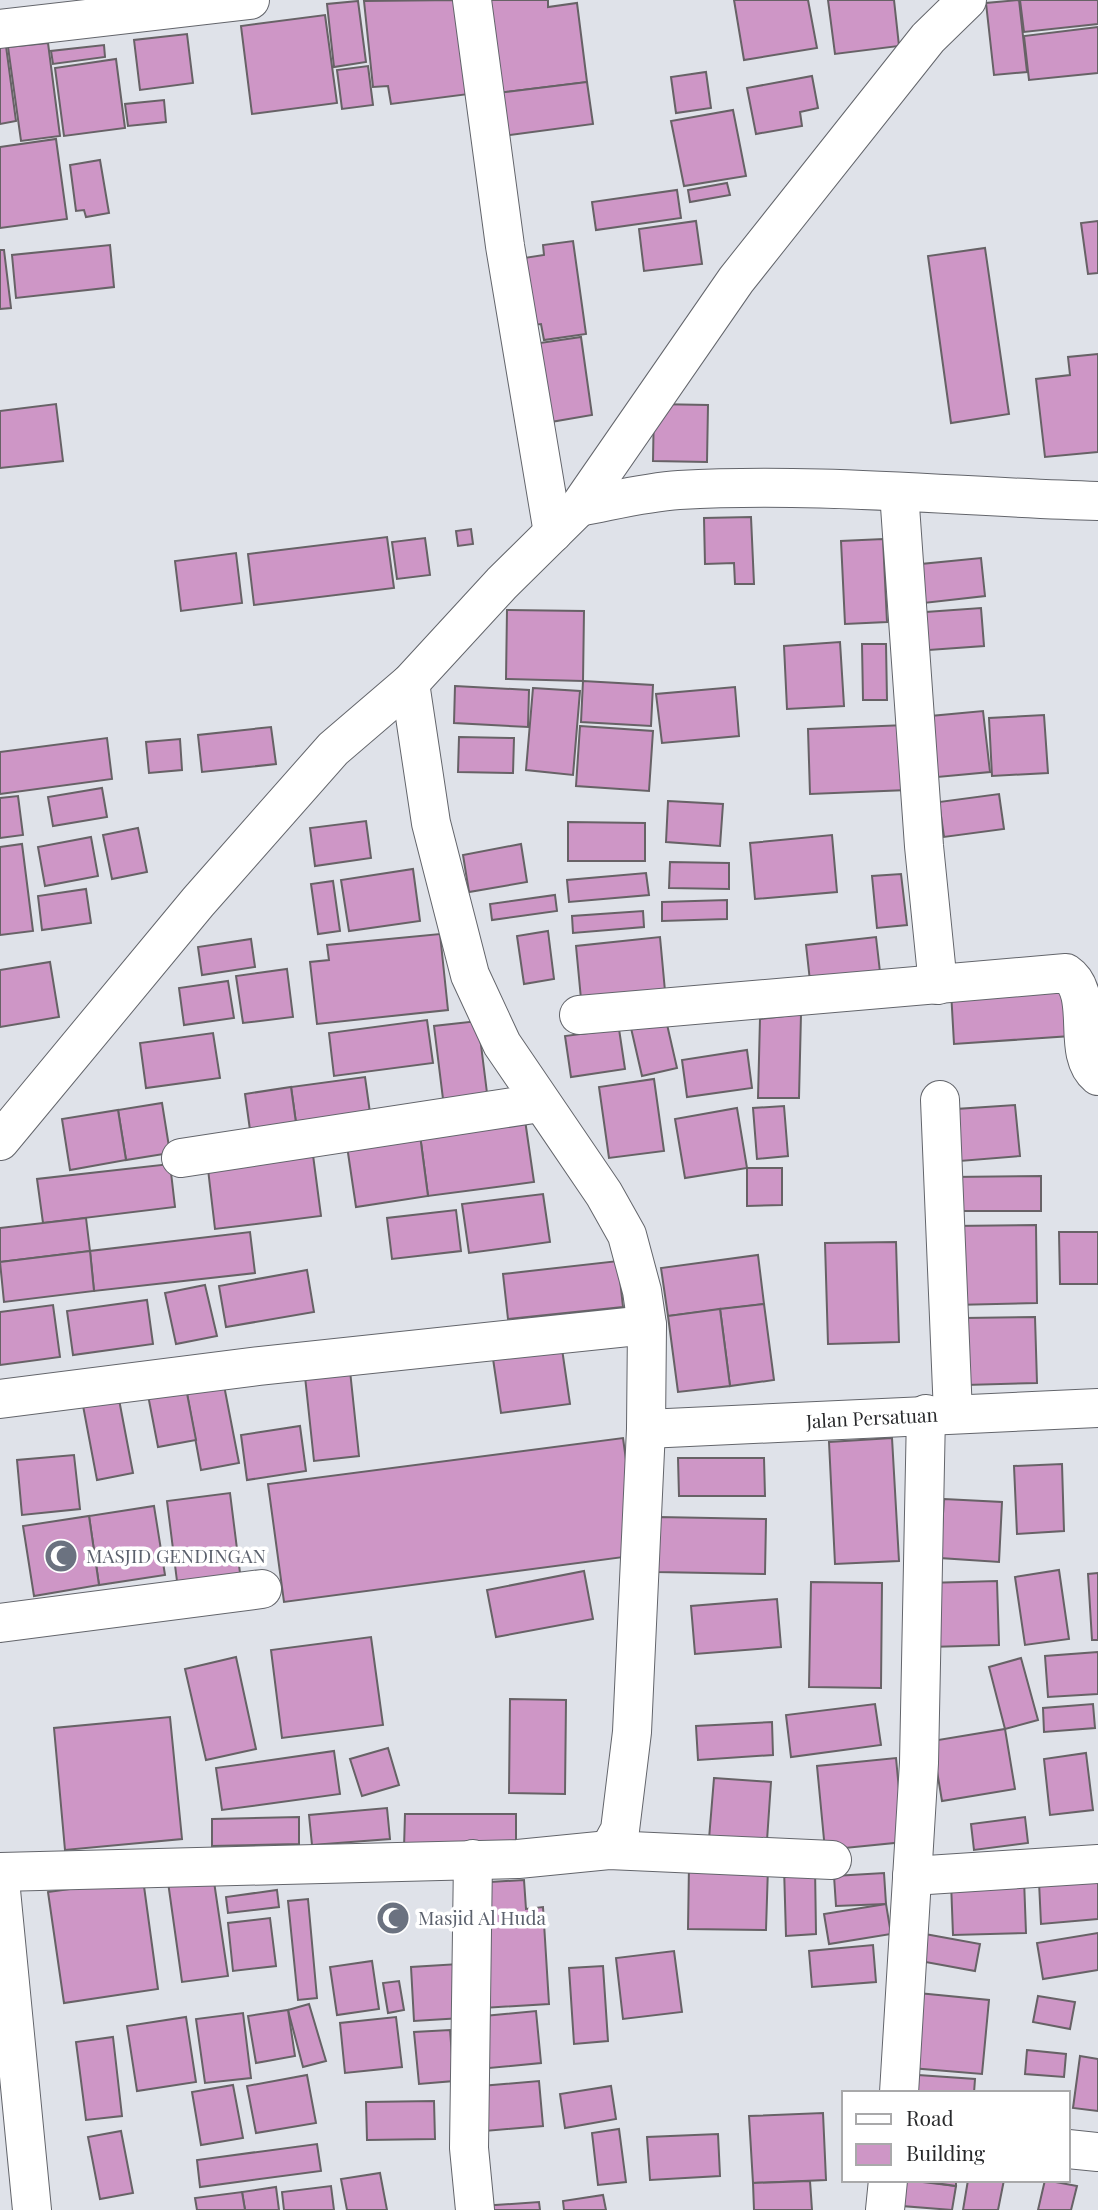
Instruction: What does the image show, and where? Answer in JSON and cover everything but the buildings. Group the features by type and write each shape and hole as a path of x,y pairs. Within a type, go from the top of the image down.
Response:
{"street":[{"path":"0,29 250,0"},
{"path":"472,0 505,246 545,489 566,520"},
{"path":"0,1141 198,902 333,750 410,683 566,520 736,280 928,38 967,0"},
{"path":"566,520 676,490 844,488 1098,501"},
{"path":"899,492 924,846 938,985"},
{"path":"410,683 431,823 470,975 502,1044 540,1104 604,1194 627,1235 642,1291 647,1325 646,1429 632,1732 620,1830 609,1850"},
{"path":"579,1015 1066,973 1074,978 1079,990 1089,1065 1098,1076"},
{"path":"900,2091 939,1414 940,1100"},
{"path":"181,1158 540,1104"},
{"path":"0,1399 258,1366 647,1325"},
{"name":"Jalan Persatuan","path":"646,1429 1098,1408"},
{"path":"0,1623 262,1589"},
{"path":"0,1872 473,1859 593,1854 609,1850 832,1860"},
{"path":"473,1859 469,2148 475,2210"},
{"path":"912,1876 1098,1864"},
{"path":"0,1880 5,1981 32,2210"},
{"path":"1070,2149 1098,2152"},
{"path":"885,2210 888,2182"}],"place":[{"name":"MASJID GENDINGAN","path":"61,1556"},
{"name":"Masjid Al Huda","path":"393,1918"}]}
